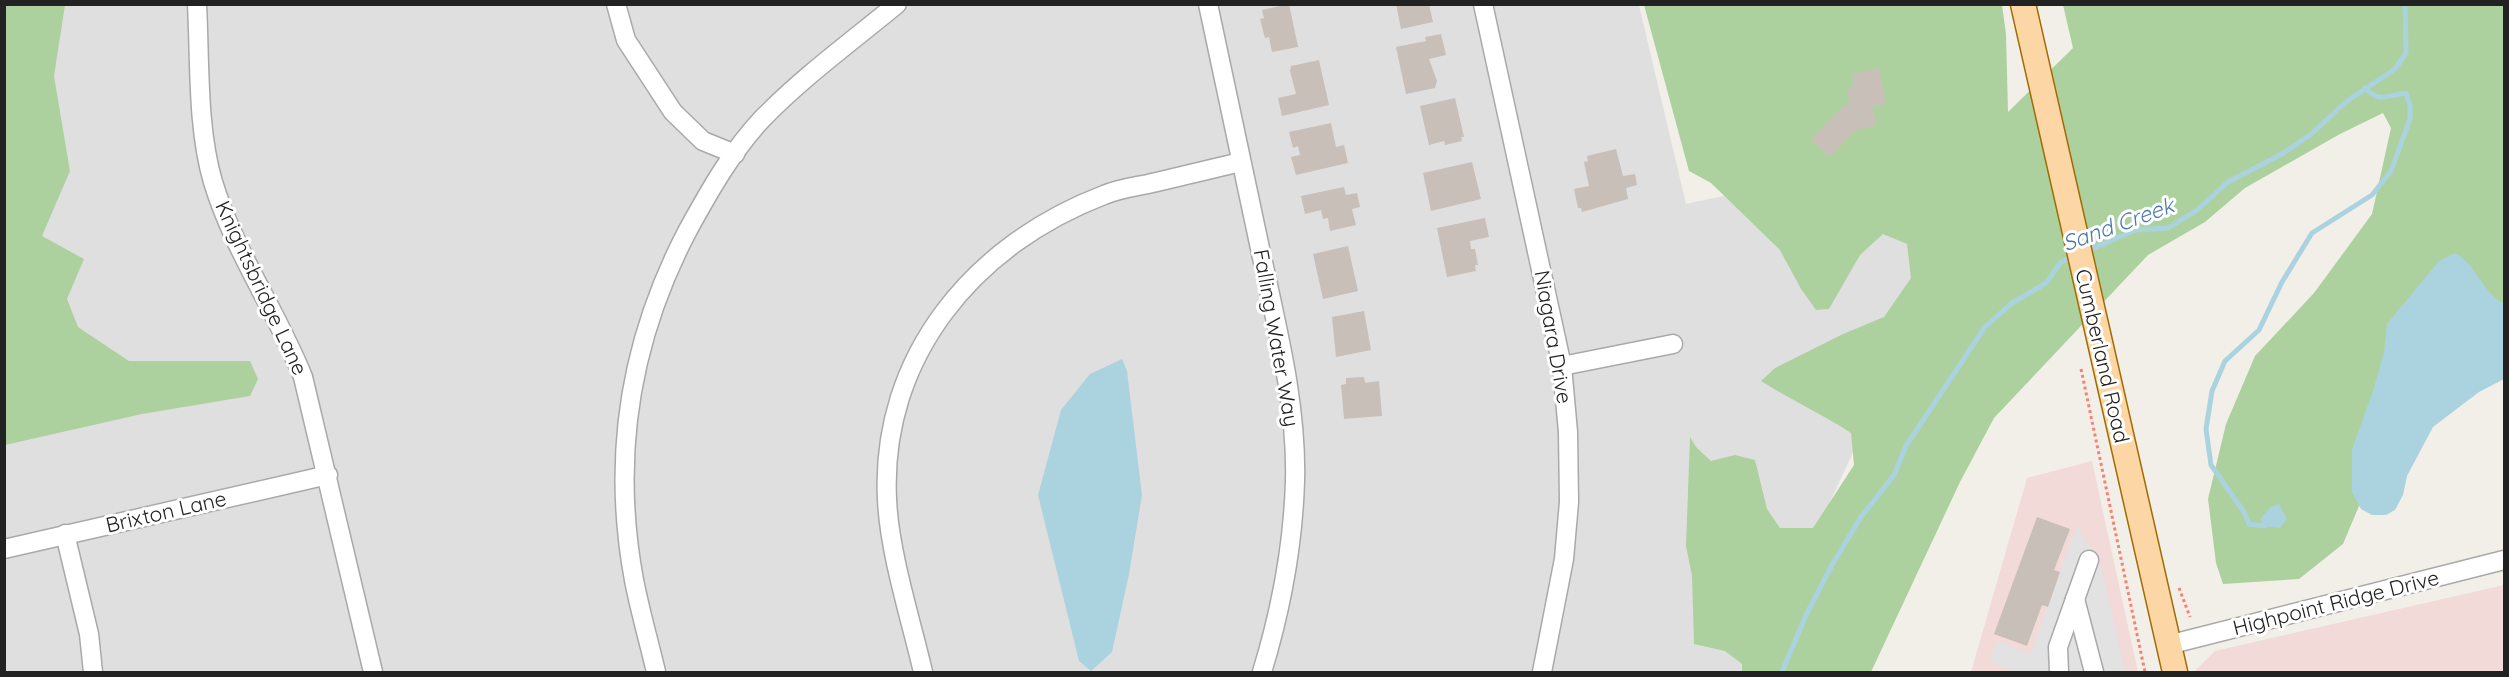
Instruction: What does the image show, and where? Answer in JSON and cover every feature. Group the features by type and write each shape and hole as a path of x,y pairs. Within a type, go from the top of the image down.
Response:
{"main road":[{"name":"Cumberland Road","path":"2023,4 2083,276 2175,672"}],"street":[{"name":"Knightsbridge Lane","path":"197,4 205,151 213,182 230,231 292,349 303,377 373,672"},
{"path":"616,4 626,40 673,112 704,141 735,154"},
{"path":"656,672 634,580 627,522 624,451 629,397 645,328 672,261 710,190 761,120 819,65 897,4"},
{"name":"Falling Water Way","path":"1208,4 1282,347 1292,412 1295,479 1289,564 1274,635 1262,672"},
{"name":"Niagara Drive","path":"1483,4 1562,366 1568,432 1569,502 1564,559 1542,672"},
{"path":"923,672 891,530 886,473 890,431 900,392 926,338 963,290 1004,249 1053,217 1106,194 1241,162"},
{"path":"1562,366 1673,344"},
{"name":"Brixton Lane","path":"4,549 328,475"},
{"path":"65,534 89,634 93,672"},
{"path":"2059,672 2058,647 2089,560"},
{"name":"Highpoint Ridge Drive","path":"2168,645 2505,560"},
{"path":"2075,599 2094,672"}],"path":[{"path":"2081,369 2145,672"}],"shaded area":[{"path":"15,5 1639,5 1686,204 1742,192 1900,208 1933,280 1751,672 5,672 4,53"},
{"path":"2092,461 2138,672 1971,672 2027,478"},
{"path":"2077,527 2100,561 2125,672 2015,672 1990,661 1997,641 2030,654"},
{"path":"2504,585 2504,672 2194,672 2215,651"}],"green space":[{"path":"4,5 65,5 54,76 70,171 42,236 84,259 67,299 78,327 129,361 250,361 258,379 250,396 142,414 5,445"},
{"path":"1644,5 2002,5 2006,34 2008,112 2073,48 2063,5 2504,5 2504,323 2375,468 2343,544 2299,579 2223,584 2216,563 2208,499 2226,424 2255,356 2314,293 2372,214 2391,128 2383,113 2340,134 2245,188 2205,222 2148,255 1994,418 1960,482 1871,672 1742,672 1742,664 1725,651 1694,644 1692,576 1686,546 1690,437 1696,447 1711,461 1735,455 1755,460 1767,509 1780,528 1813,528 1854,465 1851,433 1761,381 1775,368 1843,334 1884,317 1911,278 1907,244 1883,234 1860,255 1829,309 1816,310 1801,289 1780,250 1711,183 1689,171"}],"water":[{"path":"2455,253 2469,264 2490,293 2504,304 2504,379 2479,392 2433,427 2407,476 2403,495 2395,510 2386,515 2372,515 2361,509 2352,492 2352,449 2384,352 2387,324 2439,261"},
{"path":"1122,359 1127,371 1142,495 1129,574 1112,652 1091,671 1079,661 1038,495 1061,410 1090,374"},
{"path":"2279,504 2287,519 2280,528 2265,526 2260,519 2271,507"}],"building":[{"path":"1289,4 1298,47 1272,52 1269,37 1265,38 1260,19 1264,18 1262,10"},
{"path":"1396,4 1429,4 1433,22 1401,29"},
{"path":"1441,34 1446,55 1429,59 1437,81 1435,88 1406,94 1396,47 1426,41 1425,37"},
{"path":"1319,60 1329,105 1282,116 1278,98 1296,94 1290,71 1291,66"},
{"path":"1879,68 1886,104 1872,107 1876,125 1856,130 1829,157 1811,139 1845,105 1850,104 1847,91 1854,83 1852,74"},
{"path":"1455,98 1464,137 1461,137 1462,141 1445,145 1444,141 1429,145 1420,106"},
{"path":"1331,123 1336,147 1344,145 1348,163 1296,175 1291,157 1300,155 1298,146 1293,148 1289,132"},
{"path":"1616,149 1623,176 1635,174 1637,185 1626,188 1628,199 1582,212 1581,208 1578,208 1574,189 1589,186 1584,162 1588,161 1587,156"},
{"path":"1472,162 1481,199 1431,211 1423,173"},
{"path":"1344,187 1346,195 1357,193 1360,207 1352,209 1356,225 1330,231 1328,218 1323,219 1321,210 1305,214 1301,196"},
{"path":"1485,218 1489,237 1470,241 1471,249 1475,249 1478,265 1475,265 1476,271 1447,277 1437,228"},
{"path":"1348,246 1358,291 1323,299 1313,254"},
{"path":"1364,311 1371,350 1336,357 1332,317"},
{"path":"1364,377 1365,383 1379,381 1382,416 1344,419 1341,385 1346,384 1346,378"},
{"path":"2037,517 2070,529 2054,570 2060,572 2048,607 2042,605 2027,646 1994,634"}],"waterway":[{"name":"Sand Creek","path":"2085,252 2135,230 2168,228 2197,210 2228,182 2282,154 2310,135 2347,101 2395,69 2406,53 2405,4"},
{"path":"2265,526 2249,524 2244,512 2211,465 2206,429 2212,391 2225,361 2259,330 2282,282 2312,233 2372,195 2391,171 2410,119 2410,105 2406,93 2380,97 2365,88"},
{"name":"Sand Creek","path":"1782,672 1806,615 1832,565 1861,517 1894,475 1906,446 1985,327 2012,303 2046,283 2061,262 2073,257"}]}
